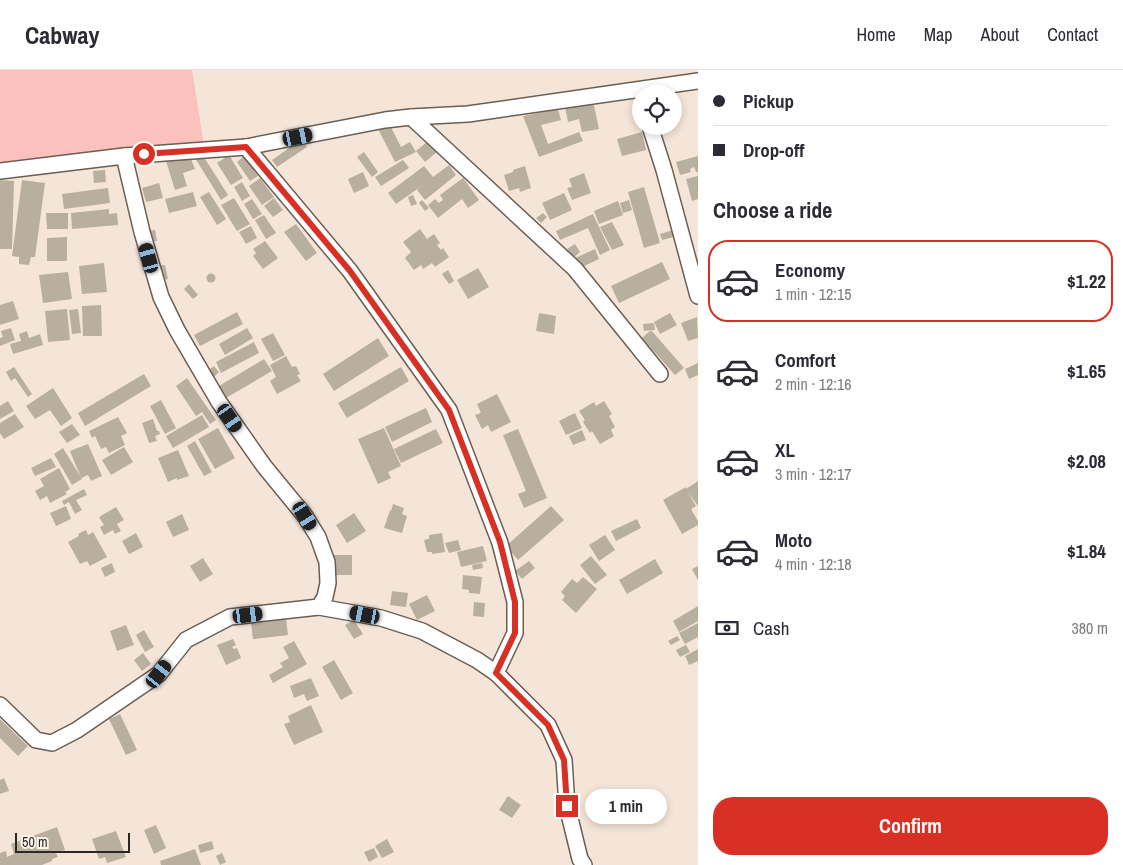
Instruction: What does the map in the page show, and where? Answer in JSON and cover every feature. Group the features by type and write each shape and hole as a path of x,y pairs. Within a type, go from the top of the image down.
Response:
{"street":[{"path":"680,85 698,81"},
{"path":"0,171 124,156 246,147 385,120 468,114 632,95"},
{"path":"411,117 575,269 660,374"},
{"path":"653,135 698,296"},
{"path":"246,147 350,271 449,410 500,542 515,602 515,633 496,673"},
{"path":"124,156 144,241 156,281 161,297 177,330 219,402 264,466 305,516 318,537 327,562 328,583 325,597 319,607"},
{"path":"0,705 36,740 52,743 77,730 159,674 186,640 230,617 319,607 381,618 422,631 477,660 496,673 548,725 564,760 567,806 580,859 584,865"}],"shaded area":[{"path":"0,70 192,70 204,146 0,165"}],"building":[{"path":"593,101 599,129 582,132 579,119 568,122 565,107"},
{"path":"558,109 561,120 541,125 548,144 579,132 583,141 539,157 523,116"},
{"path":"388,121 401,147 410,142 416,152 395,162 377,127"},
{"path":"632,135 643,135 646,150 622,156 617,139"},
{"path":"302,139 307,147 277,167 272,160"},
{"path":"428,141 437,152 425,162 416,151"},
{"path":"364,152 378,172 372,177 357,157"},
{"path":"189,154 195,169 183,173 187,186 175,190 166,161"},
{"path":"202,154 228,195 221,200 195,158"},
{"path":"229,155 243,178 231,185 217,163"},
{"path":"244,156 258,176 250,181 237,162"},
{"path":"698,156 698,172 696,172 694,167 690,169 691,172 680,175 676,162"},
{"path":"403,160 409,168 381,186 375,177"},
{"path":"449,165 456,175 425,200 417,190 423,185 396,204 388,193 424,166 433,177"},
{"path":"525,166 531,188 520,192 519,188 509,191 504,175"},
{"path":"105,170 106,182 94,183 93,171"},
{"path":"363,172 369,186 354,193 348,179"},
{"path":"584,173 591,193 572,200 567,188 572,187 569,179"},
{"path":"698,176 698,199 692,201 686,179"},
{"path":"260,178 274,197 262,205 249,186"},
{"path":"463,178 479,200 468,208 462,199 438,218 428,205 435,199 439,203 443,200 440,195"},
{"path":"0,180 14,181 12,249 0,249"},
{"path":"22,180 45,183 35,257 31,257 29,265 19,264 19,257 12,256"},
{"path":"242,182 250,196 242,201 234,187"},
{"path":"159,183 163,198 146,202 142,188"},
{"path":"644,187 660,243 644,248 628,192"},
{"path":"108,188 110,203 64,209 62,194"},
{"path":"193,192 197,206 169,213 165,199"},
{"path":"209,192 226,219 217,225 200,197"},
{"path":"564,193 572,210 550,220 542,203"},
{"path":"413,195 417,204 411,206 408,197"},
{"path":"234,198 250,224 237,231 221,205"},
{"path":"274,198 283,210 273,217 264,206"},
{"path":"252,199 262,214 253,219 244,204"},
{"path":"422,200 429,208 425,211 419,203"},
{"path":"629,200 632,210 623,213 620,203"},
{"path":"618,201 623,215 599,224 594,211"},
{"path":"109,209 109,214 117,213 118,225 72,229 71,213"},
{"path":"46,213 68,213 68,229 47,229"},
{"path":"543,213 547,217 541,223 536,218"},
{"path":"593,214 610,250 600,255 588,228 560,240 556,231"},
{"path":"264,215 276,233 266,239 255,220"},
{"path":"612,222 624,245 612,250 600,227"},
{"path":"296,224 317,253 306,261 284,232"},
{"path":"251,226 257,238 246,244 239,232"},
{"path":"420,229 427,239 434,234 440,243 437,245 441,250 443,248 449,257 435,267 432,263 423,269 421,265 414,270 405,258 411,252 403,242"},
{"path":"155,230 157,241 148,242 147,231"},
{"path":"673,230 674,237 662,240 660,234"},
{"path":"67,237 67,261 47,261 47,238"},
{"path":"265,241 278,258 263,269 253,256 256,253 253,249"},
{"path":"575,244 580,252 573,258 567,249"},
{"path":"595,249 599,259 580,268 575,258"},
{"path":"662,262 670,279 619,303 611,286"},
{"path":"104,263 107,292 82,294 79,266"},
{"path":"165,265 168,279 158,281 156,266"},
{"path":"478,268 489,287 468,299 457,280"},
{"path":"448,270 454,281 449,284 442,274"},
{"path":"68,272 72,299 43,303 39,275"},
{"path":"211,273 216,278 211,283 206,278"},
{"path":"189,284 198,295 193,299 184,289"},
{"path":"13,301 19,319 0,325 0,305"},
{"path":"101,305 102,336 83,336 82,306"},
{"path":"67,309 70,340 48,342 45,311"},
{"path":"78,309 81,333 72,334 69,310"},
{"path":"237,312 243,324 200,346 194,335"},
{"path":"539,313 556,316 554,334 536,331"},
{"path":"670,313 677,325 660,334 654,322"},
{"path":"697,317 698,338 688,341 681,323"},
{"path":"654,323 655,330 644,331 643,324"},
{"path":"11,328 15,340 0,346 0,338 3,337 1,331"},
{"path":"247,328 253,338 225,355 219,344"},
{"path":"651,330 684,368 675,375 642,338"},
{"path":"27,331 29,338 40,334 43,345 13,354 10,344 21,341 19,334"},
{"path":"273,333 285,355 273,361 261,339"},
{"path":"378,338 389,356 334,391 323,374"},
{"path":"254,342 259,353 221,373 216,362"},
{"path":"286,356 292,367 296,366 300,374 297,375 301,381 277,394 270,381 276,377 270,365"},
{"path":"264,359 272,371 226,398 219,386"},
{"path":"698,363 698,375 689,379 685,369"},
{"path":"214,366 219,372 212,379 206,372"},
{"path":"14,367 32,394 28,397 15,378 11,381 6,372"},
{"path":"401,367 409,381 347,418 338,403"},
{"path":"144,374 151,386 85,426 78,413"},
{"path":"187,378 216,420 210,424 202,412 196,416 176,386"},
{"path":"53,388 72,418 61,426 50,410 35,419 26,406"},
{"path":"497,394 511,422 491,432 488,425 482,429 475,415 481,413 477,404"},
{"path":"161,400 176,428 165,434 150,406"},
{"path":"8,401 14,411 0,419 0,406"},
{"path":"604,401 612,414 609,416 615,427 611,430 614,436 600,444 592,431 590,433 583,422 585,420 579,411 594,402 596,406"},
{"path":"426,408 432,422 392,442 385,427"},
{"path":"575,413 582,428 566,435 559,421"},
{"path":"15,414 24,427 4,439 0,433 0,423"},
{"path":"202,415 209,427 173,448 166,436"},
{"path":"118,417 127,433 121,436 125,445 109,453 106,447 101,449 95,436 92,438 89,431"},
{"path":"153,419 160,434 155,436 157,441 149,443 142,423"},
{"path":"72,424 80,435 67,443 59,432"},
{"path":"218,428 235,458 215,469 198,439"},
{"path":"384,428 401,466 388,472 391,478 378,484 358,439"},
{"path":"436,429 443,443 401,463 394,449"},
{"path":"518,429 547,498 524,508 518,494 526,491 503,435"},
{"path":"582,430 586,440 573,445 569,436"},
{"path":"195,441 212,472 204,476 187,446"},
{"path":"88,444 102,476 91,481 88,475 81,478 70,451"},
{"path":"124,447 133,462 111,475 102,460"},
{"path":"63,448 82,479 72,485 54,454"},
{"path":"178,450 189,476 168,482 158,458"},
{"path":"51,458 56,467 35,476 31,468"},
{"path":"59,468 70,489 65,492 67,494 50,503 47,496 40,500 35,491 44,486 40,479"},
{"path":"698,481 698,506 688,492 696,506 691,509 698,521 698,525 682,534 663,500"},
{"path":"84,489 87,495 76,500 82,510 75,514 69,502 64,505 62,501"},
{"path":"393,504 404,508 402,514 407,516 402,533 384,528"},
{"path":"66,506 71,519 56,526 50,513"},
{"path":"551,506 564,520 518,560 506,546"},
{"path":"116,507 124,520 117,524 121,531 115,534 113,530 104,535 100,527 104,525 99,517"},
{"path":"354,513 366,531 347,543 336,525"},
{"path":"182,514 189,530 173,537 166,522"},
{"path":"637,519 641,528 616,541 611,531"},
{"path":"86,530 88,535 93,532 107,557 90,566 87,561 80,564 68,542"},
{"path":"136,533 143,547 129,554 122,541"},
{"path":"442,533 445,552 432,554 432,552 427,552 424,540 429,539 429,535"},
{"path":"605,535 615,550 599,561 589,545"},
{"path":"458,540 461,550 449,553 445,543"},
{"path":"483,546 487,561 461,567 457,552"},
{"path":"334,555 352,555 352,575 334,575"},
{"path":"591,556 607,575 595,584 580,565"},
{"path":"203,558 213,574 200,582 190,566"},
{"path":"655,559 663,573 627,594 619,580"},
{"path":"529,561 535,568 522,579 515,571"},
{"path":"112,563 115,572 105,577 101,568"},
{"path":"482,563 483,568 473,570 472,565"},
{"path":"698,566 698,580 692,569"},
{"path":"463,575 482,577 480,594 469,593 469,590 462,589"},
{"path":"583,577 597,589 576,613 562,600 565,596 561,592 572,579 577,583"},
{"path":"392,591 408,593 406,607 390,605"},
{"path":"427,595 435,611 417,620 409,604"},
{"path":"474,602 485,603 484,617 473,616"},
{"path":"698,606 698,621 679,632 673,621"},
{"path":"286,619 288,635 253,639 251,623"},
{"path":"354,620 363,634 354,639 345,625"},
{"path":"698,623 698,637 685,644 679,633"},
{"path":"126,625 134,645 117,651 110,631"},
{"path":"144,630 154,647 145,652 136,635"},
{"path":"677,636 680,640 671,645 668,641"},
{"path":"233,639 236,645 232,647 234,649 237,648 241,658 226,665 217,645"},
{"path":"294,641 307,664 273,683 269,675 283,667 280,663 289,658 283,647"},
{"path":"686,645 690,652 680,657 676,650"},
{"path":"698,649 698,661 689,665 685,656"},
{"path":"143,653 151,664 142,671 134,660"},
{"path":"334,660 353,693 341,700 322,667"},
{"path":"311,678 319,696 307,701 304,694 294,698 290,686"},
{"path":"311,705 323,732 294,745 284,724 290,722 288,716"},
{"path":"120,714 137,750 126,755 109,719"},
{"path":"0,719 28,746 18,756 0,738"},
{"path":"4,778 9,791 0,794 0,780"},
{"path":"508,796 521,805 512,818 499,810"},
{"path":"156,825 166,848 154,854 144,830"},
{"path":"57,827 65,850 56,853 58,857 52,859 52,861 42,865 0,865 0,853 6,851 7,857 14,854 11,844"},
{"path":"116,831 126,857 107,863 105,857 99,859 92,839"},
{"path":"387,839 394,852 382,858 375,846"},
{"path":"212,841 214,849 200,853 198,845"},
{"path":"374,848 378,857 369,862 364,852"},
{"path":"195,849 201,865 161,865 160,861"},
{"path":"222,853 226,862 220,865 216,856"}],"route":[{"path":"144,154 246,147 350,271 449,410 500,542 515,602 515,633 496,673 548,725 564,760 567,806"}]}
